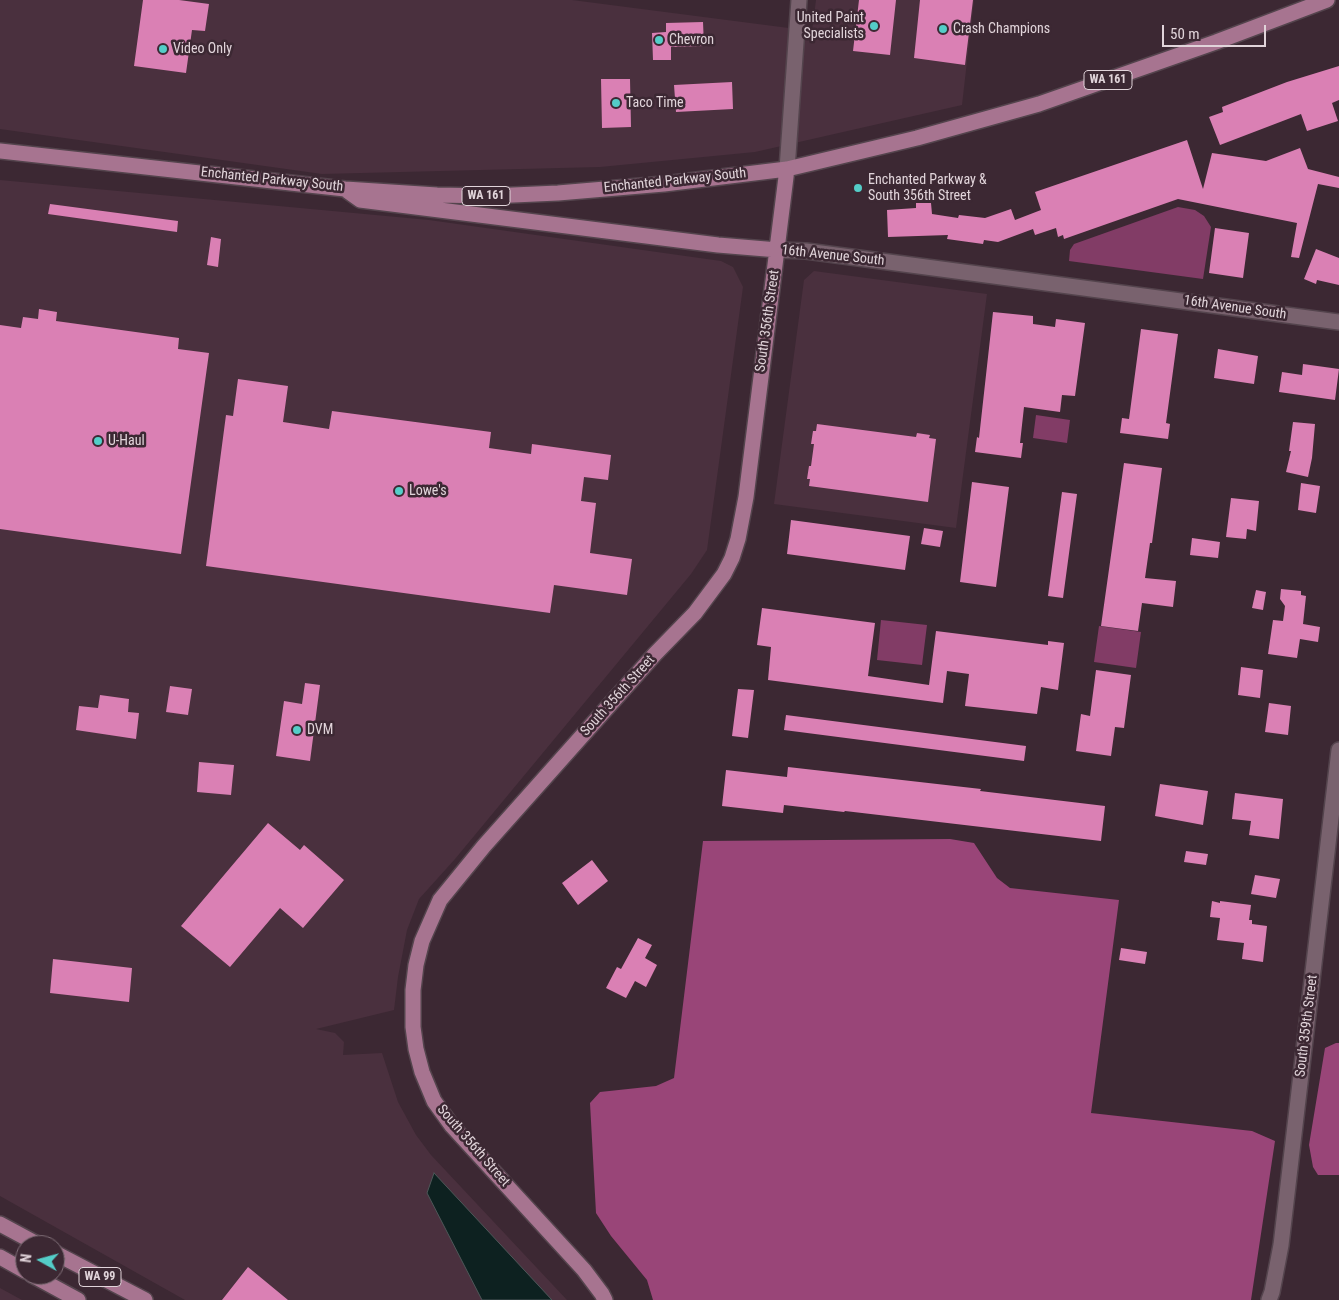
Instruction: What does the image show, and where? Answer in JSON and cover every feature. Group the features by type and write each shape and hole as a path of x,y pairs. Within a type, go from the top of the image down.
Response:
{"main road":[{"name":"Enchanted Parkway South","path":"0,151 345,189 491,196 558,193 664,184 787,169 917,138 1039,104 1207,45 1326,0"},
{"name":"South 356th Street","path":"605,1300 584,1270 452,1126 434,1101 422,1072 413,1027 413,990 416,966 422,941 440,900 484,846 655,654 695,613 724,574 732,558 738,539 746,497 787,169"},
{"name":"16th Avenue South","path":"345,189 360,200 709,244 778,250"},
{"path":"0,1224 21,1235"},
{"path":"0,1257 15,1265"},
{"name":"WA 99","path":"65,1258 145,1300"},
{"name":"WA 99","path":"50,1285 78,1300"}],"street":[{"name":"South 356th Street","path":"787,169 799,0"},
{"name":"16th Avenue South","path":"778,250 806,250 1334,322"},
{"name":"South 359th Street","path":"1269,1300 1281,1245 1339,750"}],"shaded area":[{"path":"0,0 572,0 812,31 816,0 974,0 962,105 755,152 600,167 322,174 0,129"},
{"path":"0,180 429,220 721,261 733,267 743,287 707,550 691,574 455,859 419,899 407,930 394,1010 316,1029 335,1033 344,1042 343,1055 382,1053 398,1102 416,1135 431,1155 567,1300 185,1300 0,1196"},
{"path":"1178,207 1195,210 1204,216 1211,227 1203,279 1069,261 1070,250 1074,244"},
{"path":"814,271 987,294 956,528 774,504 804,280"},
{"path":"1036,415 1070,420 1067,443 1033,438"},
{"path":"881,620 927,625 922,665 877,660"},
{"path":"1099,626 1141,632 1136,668 1094,662"},
{"path":"950,839 974,843 997,878 1010,888 1119,900 1091,1113 1252,1131 1275,1141 1251,1300 653,1300 647,1280 611,1236 596,1213 590,1103 600,1092 656,1086 674,1078 703,841"},
{"path":"1339,1043 1339,1175 1318,1175 1313,1167 1309,1145 1325,1048"},
{"path":"434,1173 552,1300 482,1300 427,1193"},
{"path":"0,1288 22,1300 0,1300"}],"building":[{"name":"Video Only","path":"143,0 179,0 209,4 205,31 192,30 186,73 134,66"},
{"name":"United Paint Specialists","path":"859,0 896,0 890,55 853,51"},
{"name":"Crash Champions","path":"920,0 973,0 965,65 914,58"},
{"path":"703,22 704,46 671,47 671,60 653,60 652,33 666,32 666,23"},
{"path":"1339,66 1339,100 1332,103 1338,121 1307,131 1301,114 1220,145 1209,117 1223,112 1222,107 1287,82"},
{"name":"Taco Time","path":"601,79 630,79 631,127 602,128"},
{"name":"Chevron","path":"732,82 733,109 676,112 674,85"},
{"path":"1187,140 1203,189 1212,153 1266,161 1300,148 1308,169 1339,177 1339,188 1318,184 1299,258 1291,257 1297,223 1178,199 1064,239 1063,235 1058,237 1056,228 1035,235 1033,229 998,242 984,240 983,244 947,239 948,235 888,237 887,210 916,208 916,203 931,203 932,214 958,218 959,215 985,218 1011,209 1015,220 1041,210 1035,192"},
{"path":"50,204 178,221 177,232 48,214"},
{"path":"1215,228 1249,233 1243,278 1209,273"},
{"path":"211,237 221,239 218,267 207,265"},
{"path":"1316,249 1339,258 1339,285 1317,280 1316,284 1304,279"},
{"name":"U-Haul","path":"39,309 57,312 56,321 179,338 178,349 209,353 181,554 0,529 0,325 21,328 23,317 38,319"},
{"path":"993,312 1033,316 1033,324 1055,327 1056,319 1085,323 1075,396 1062,395 1060,412 1024,407 1020,443 1023,443 1021,458 975,452 977,437 979,438"},
{"path":"1141,329 1178,334 1166,423 1170,424 1168,439 1120,433 1122,418 1129,419"},
{"path":"1218,349 1258,356 1254,384 1214,378"},
{"path":"1303,364 1339,369 1335,400 1279,392 1282,372 1302,375"},
{"name":"Lowe's","path":"238,379 288,386 283,422 329,429 332,411 491,432 489,448 531,454 532,444 611,455 608,480 584,477 581,501 596,503 590,553 632,559 627,595 554,585 550,613 206,566 226,415 233,416"},
{"path":"1293,422 1315,424 1308,477 1286,472 1291,451 1289,451"},
{"path":"817,424 916,437 917,433 930,435 929,438 936,439 928,502 809,486 810,479 807,479 814,444 811,444 813,431 816,431"},
{"path":"1124,463 1162,468 1152,543 1150,543 1145,578 1176,581 1173,607 1142,603 1138,631 1101,626"},
{"path":"972,482 1009,487 996,587 960,582"},
{"path":"1301,483 1320,486 1316,513 1298,510"},
{"path":"1062,492 1077,494 1063,598 1048,596"},
{"path":"1231,498 1259,501 1256,531 1247,529 1246,539 1226,537"},
{"path":"791,520 910,536 905,570 787,554"},
{"path":"924,528 943,531 940,547 921,544"},
{"path":"1192,538 1220,542 1218,558 1190,555"},
{"path":"1281,589 1301,591 1301,595 1306,596 1303,624 1320,627 1318,642 1300,639 1297,658 1268,654 1273,620 1283,621 1285,606 1280,599"},
{"path":"1256,590 1266,592 1263,610 1252,608"},
{"path":"762,608 875,623 868,676 929,685 936,631 1048,645 1048,641 1064,643 1058,690 1041,687 1037,714 965,706 969,674 947,671 943,703 768,680 771,647 757,645"},
{"path":"1241,667 1263,670 1260,698 1238,695"},
{"path":"1096,670 1131,675 1124,728 1115,727 1111,756 1076,751 1081,714 1090,716"},
{"name":"DVM","path":"305,683 320,685 310,761 276,756 284,701 302,704"},
{"path":"170,686 192,689 188,715 166,712"},
{"path":"738,689 754,690 748,738 732,736"},
{"path":"100,695 129,699 128,712 139,713 136,739 76,730 79,706 98,708"},
{"path":"1269,703 1291,706 1288,735 1265,732"},
{"path":"786,715 1026,746 1024,761 784,730"},
{"path":"199,762 234,765 231,795 197,792"},
{"path":"788,767 981,789 980,791 1105,806 1101,841 784,805 783,813 722,806 726,770 787,777"},
{"path":"1160,784 1208,791 1203,825 1155,816"},
{"path":"1235,793 1283,799 1279,839 1249,835 1251,821 1232,819"},
{"path":"268,823 300,850 304,845 344,880 303,928 280,908 230,967 181,926"},
{"path":"1186,851 1208,854 1206,865 1184,862"},
{"path":"592,860 608,881 578,905 562,883"},
{"path":"1255,875 1280,879 1276,898 1251,894"},
{"path":"1212,901 1251,905 1249,920 1252,920 1252,924 1267,926 1263,962 1242,959 1244,943 1217,940 1220,918 1210,917"},
{"path":"638,938 652,945 645,958 657,965 646,987 635,981 626,998 606,988 617,967 621,969"},
{"path":"1121,948 1147,952 1145,964 1119,960"},
{"path":"53,959 132,968 129,1002 50,993"},
{"path":"248,1267 288,1300 222,1300"}],"place":[{"name":"United Paint Specialists","path":"874,26"},
{"name":"Crash Champions","path":"943,29"},
{"name":"Chevron","path":"659,40"},
{"name":"Video Only","path":"163,49"},
{"name":"Taco Time","path":"616,103"},
{"name":"Enchanted Parkway & South 356th Street","path":"858,188"},
{"name":"U-Haul","path":"98,441"},
{"name":"Lowe's","path":"399,491"},
{"name":"DVM","path":"297,730"}]}
